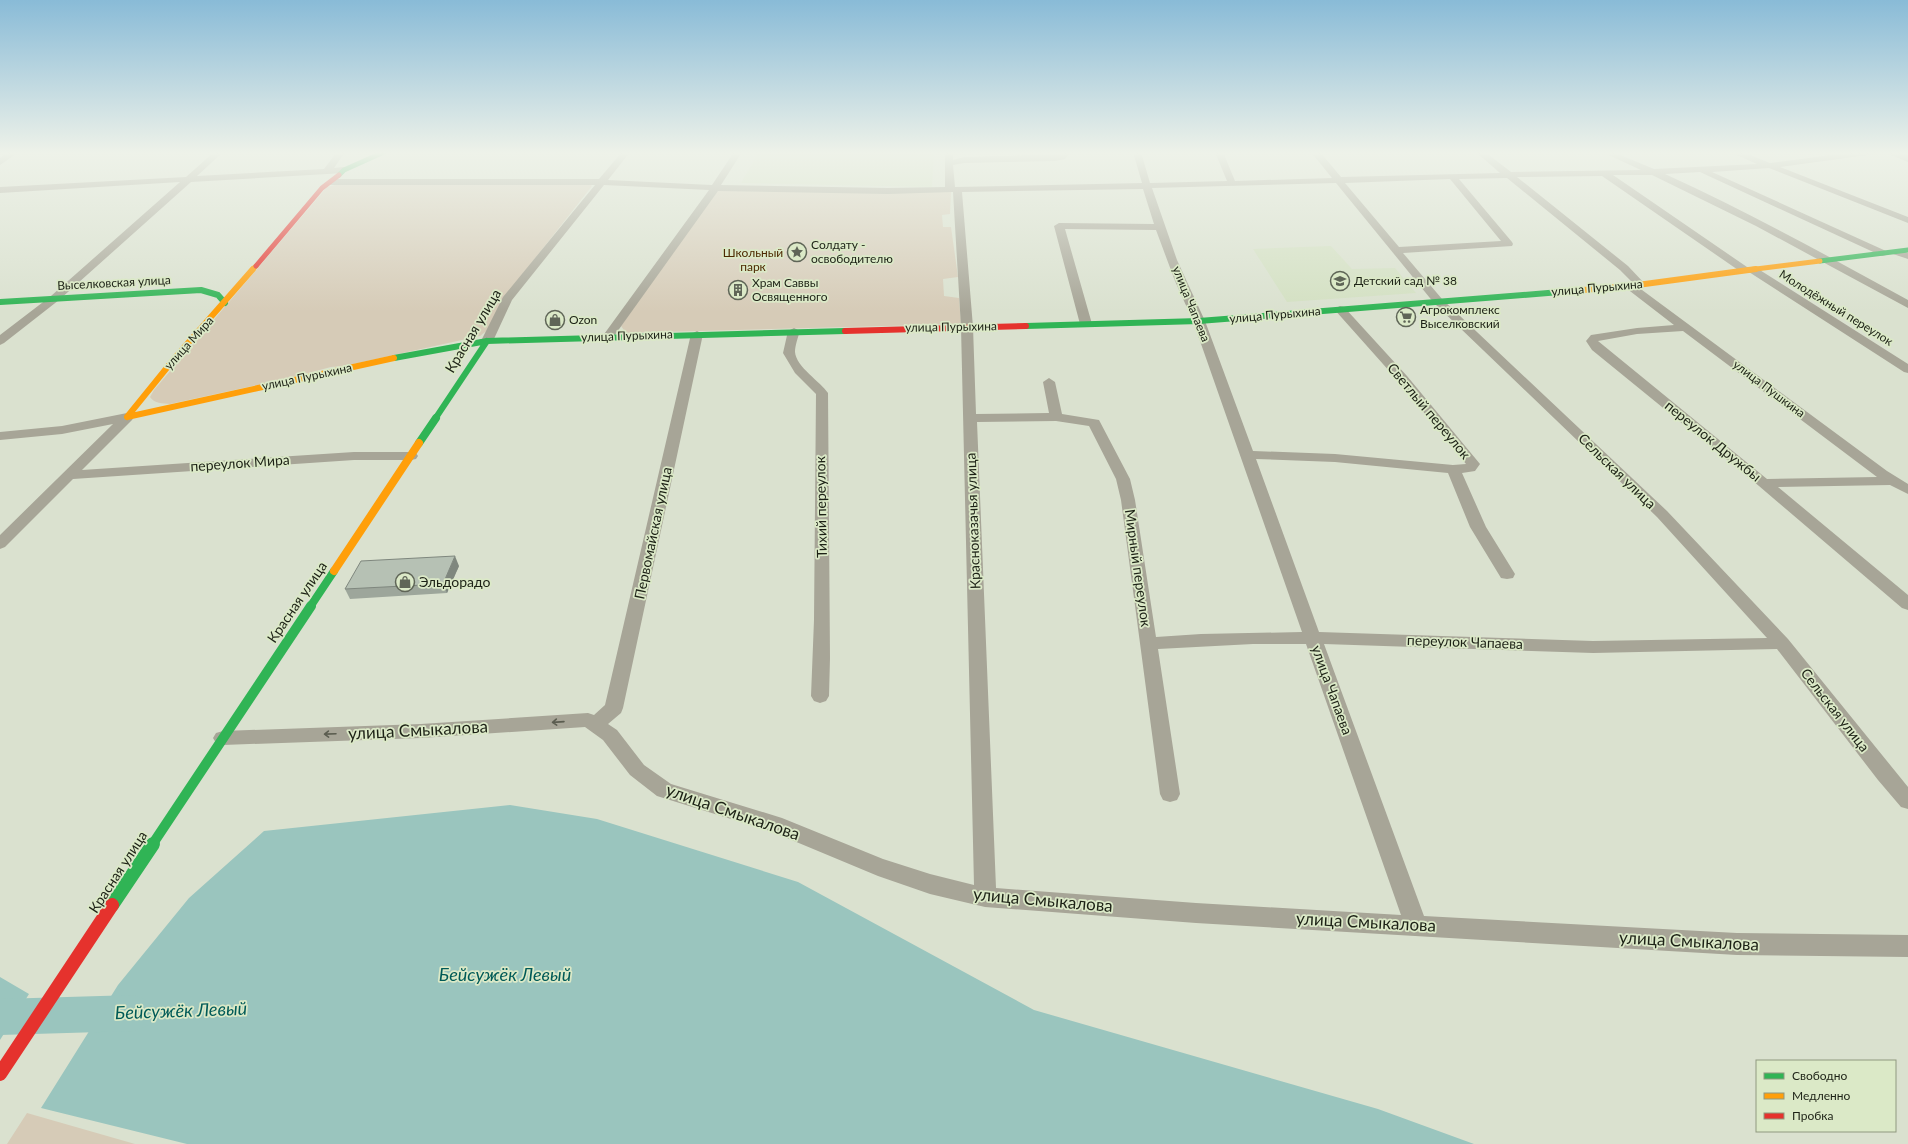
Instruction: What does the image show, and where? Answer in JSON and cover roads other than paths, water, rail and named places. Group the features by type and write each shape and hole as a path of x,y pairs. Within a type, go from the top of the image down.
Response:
{"street":[{"path":"0,341 55,298 161,205"},
{"name":"улица Мира","path":"0,544 127,417 150,385 248,277 308,205"},
{"name":"Красная улица","path":"0,1074 487,341 507,298 581,205"},
{"path":"608,336 702,205"},
{"name":"Красноказачья улица","path":"958,205 967,327 985,897"},
{"name":"улица Чапаева","path":"1153,205 1187,296 1199,321 1248,455 1416,925"},
{"name":"Сельская улица","path":"1360,205 1438,301 1662,514 1782,643 1908,801"},
{"path":"1397,250 1508,244 1476,205"},
{"name":"улица Пушкина","path":"1547,205 1624,268 1635,285 1687,327 1908,490"},
{"name":"Молодёжный переулок","path":"1652,205 1748,270 1908,369"},
{"path":"1721,205 1828,260 1908,305"},
{"path":"1778,205 1882,254"},
{"path":"1870,205 1908,220"},
{"path":"1086,324 1059,226 1161,227"},
{"name":"улица Пурыхина","path":"0,436 62,430 436,349 487,341 608,336 1199,321 1635,285 1908,250"},
{"path":"1897,252 1908,256"},
{"path":"201,290 224,286 248,277"},
{"name":"Выселковская улица","path":"0,302 201,290 218,295 225,303"},
{"name":"Светлый переулок","path":"1340,309 1403,379 1473,464 1470,468 1454,469 1478,527 1507,574"},
{"name":"переулок Дружбы","path":"1687,327 1608,334 1595,337 1592,341 1596,347 1764,483 1908,604"},
{"name":"Тихий переулок","path":"794,331 788,353 794,365 809,382 822,393 820,448 823,643 820,696"},
{"name":"Первомайская улица","path":"596,724 614,708 697,334"},
{"path":"970,418 1056,417 1048,382"},
{"name":"Мирный переулок","path":"1056,417 1094,424 1123,479 1130,515 1170,794"},
{"path":"1248,455 1335,458 1454,469"},
{"name":"переулок Мира","path":"69,475 354,456 411,456"},
{"path":"1764,483 1894,481"},
{"name":"переулок Чапаева","path":"1149,644 1202,639 1313,637 1411,639 1575,646 1697,647 1782,643"},
{"name":"улица Смыкалова","path":"223,738 421,731 588,720 596,724 610,735 637,770 664,790 776,824 878,867 930,884 985,897 1196,913 1737,944 1908,946"}],"water":[{"name":"Бейсужёк Левый","path":"510,805 597,819 798,882 1034,1010 1378,1109 1474,1144 187,1144 41,1108 118,985 189,898 264,831"},
{"path":"0,977 29,994 0,1040"}],"waterway":[{"name":"Бейсужёк Левый","path":"0,1017 134,1013"}],"place":[{"name":"Солдату - освободителю","path":"797,252"},
{"name":"Детский сад № 38","path":"1340,281"},
{"name":"Храм Саввы Освященного","path":"738,290"},
{"name":"Агрокомплекс Выселковский","path":"1406,317"},
{"name":"Ozon","path":"555,320"},
{"name":"Эльдорадо","path":"405,582"}],"park label":[{"name":"Школьный парк","path":"753,260"}]}
